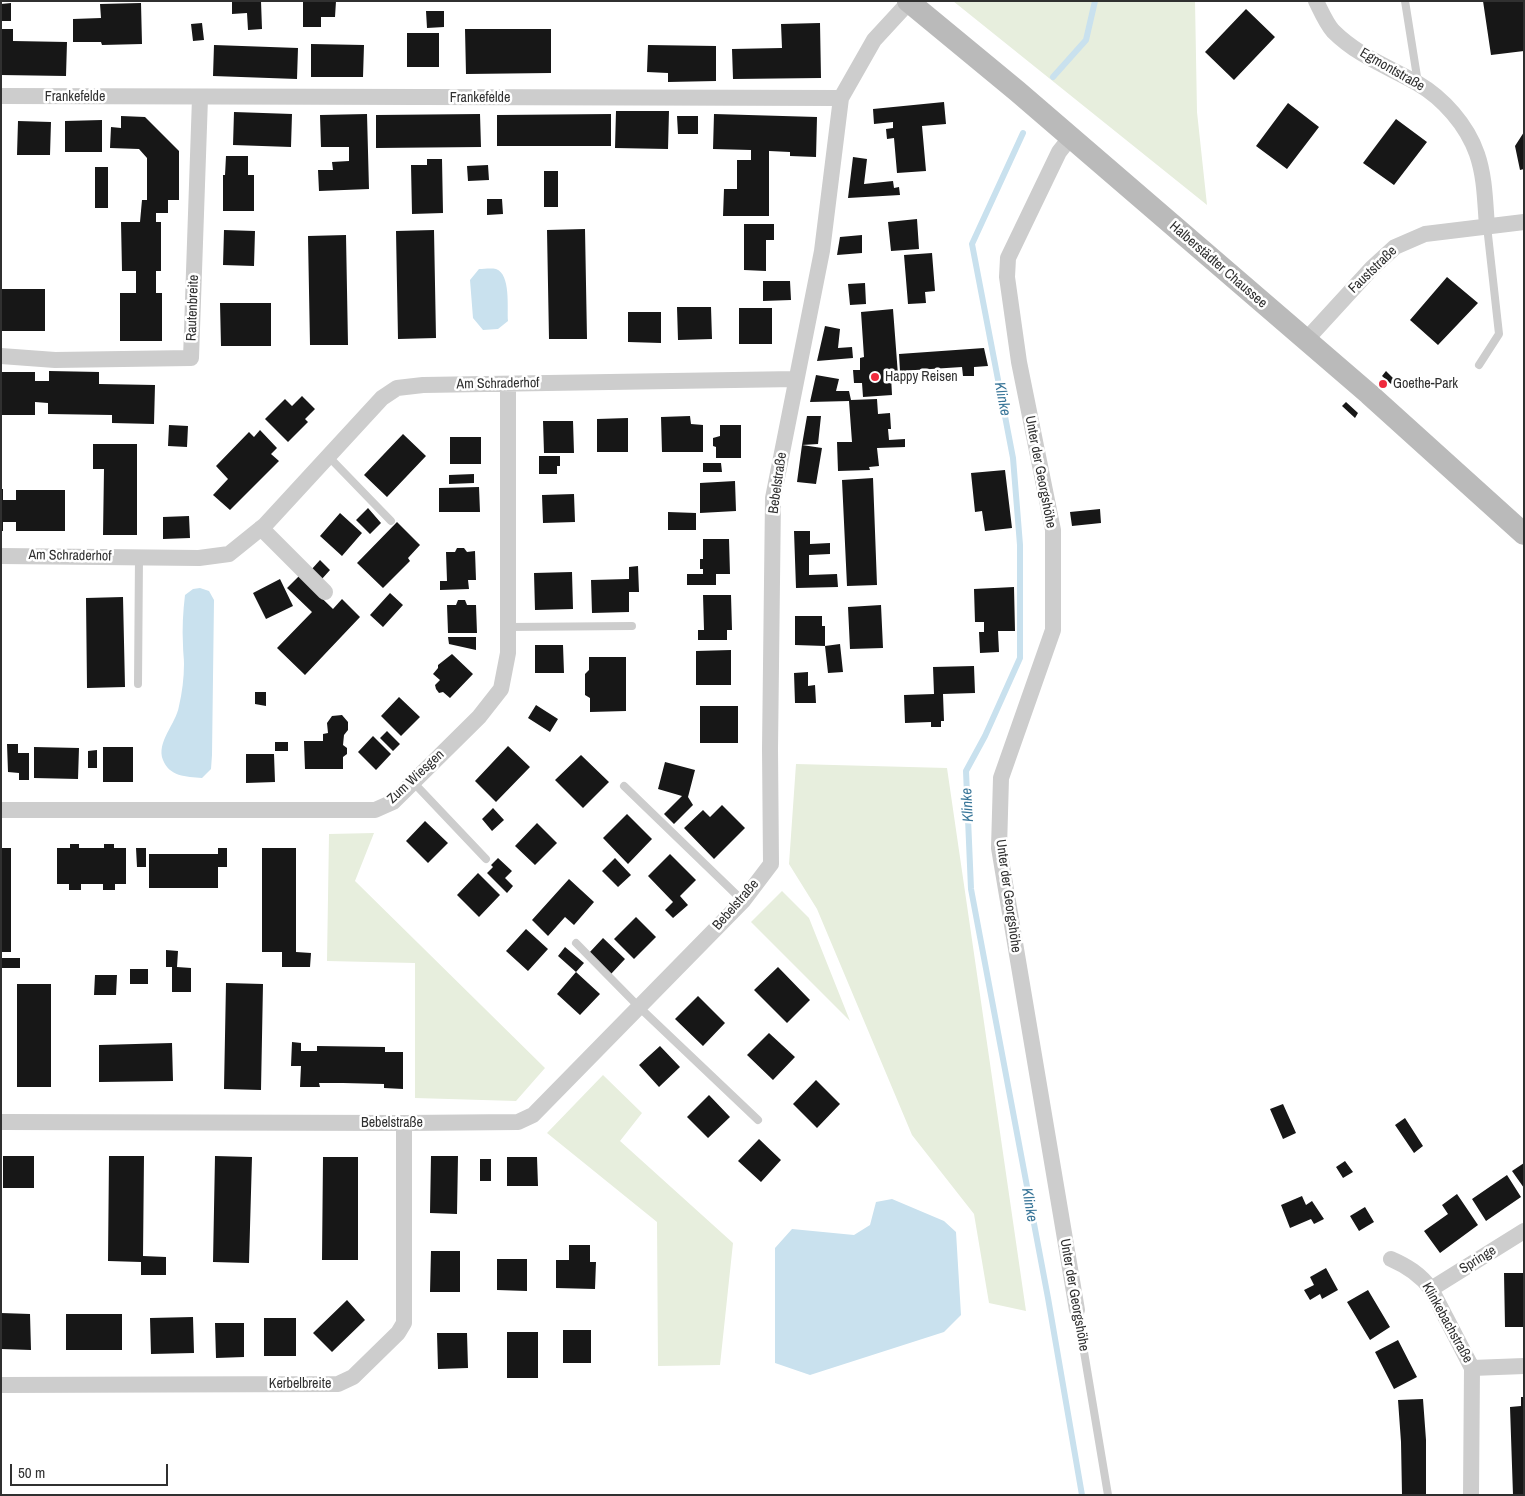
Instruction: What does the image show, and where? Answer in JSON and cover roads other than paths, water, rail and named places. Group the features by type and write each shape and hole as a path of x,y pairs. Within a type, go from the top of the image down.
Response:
{"main road":[{"name":"Halberstädter Chaussee","path":"909,2 1027,100 1369,394 1524,534"}],"street":[{"name":"Egmontstraße","path":"1316,1 1332,29 1348,43 1365,56 1418,83 1450,110 1471,139 1478,155 1482,172 1487,226"},
{"path":"840,98 874,40 909,2"},
{"name":"Frankefelde","path":"1,96 200,98 840,98"},
{"name":"Rautenbreite","path":"1,356 55,360 191,358 200,98"},
{"name":"Bebelstraße","path":"1,1122 518,1122 533,1115 743,901 771,864 770,749 773,498 822,251 840,98"},
{"name":"Unter der Georgshöhe","path":"1070,138 1060,152 1008,258 1007,277 1019,362 1053,530 1053,630 1001,778 999,848 1077,1310"},
{"name":"Fauststraße","path":"1306,340 1372,268 1395,247 1424,234 1524,222"},
{"name":"Am Schraderhof","path":"1,556 199,558 229,554 261,528 382,398 397,388 423,385 796,379"},
{"name":"Zum Wiesgen","path":"1,810 375,810 393,802 479,717 500,689 508,653 509,628 508,384"},
{"path":"261,528 325,592"},
{"name":"Kerbelbreite","path":"1,1385 338,1384 353,1377 398,1333 404,1323 404,1123"},
{"name":"Springe","path":"1431,1289 1524,1231"},
{"name":"Klinkebachstraße","path":"1391,1259 1415,1272 1431,1289 1472,1368 1471,1495"},
{"path":"1472,1368 1524,1366"}],"lane":[{"path":"1405,1 1418,83"},
{"path":"1479,365 1499,334 1487,226"},
{"path":"328,456 390,521"},
{"path":"138,684 139,557"},
{"path":"509,628 632,626"},
{"path":"413,782 486,859"},
{"path":"624,786 743,901"},
{"path":"576,943 639,1007 758,1120"},
{"name":"Unter der Georgshöhe","path":"1077,1310 1108,1495"}],"water":[{"path":"479,269 496,269 504,277 507,292 508,321 498,329 483,330 473,318 470,280"},
{"path":"200,588 209,591 214,600 212,755 211,769 202,778 179,775 169,769 163,760 162,753 162,746 177,713 182,691 185,595 193,589"},
{"path":"892,1199 944,1221 956,1232 961,1315 944,1332 810,1375 775,1363 775,1248 792,1229 854,1235 870,1225 876,1202"}],"waterway":[{"name":"Klinke","path":"1053,77 1086,40 1095,1"},
{"name":"Klinke","path":"1023,133 972,244 1013,458 1020,545 1020,658 985,736 966,771 971,889 1048,1298 1082,1495"}],"place":[{"name":"Happy Reisen","path":"875,377"},
{"name":"Goethe-Park","path":"1383,384"}]}
